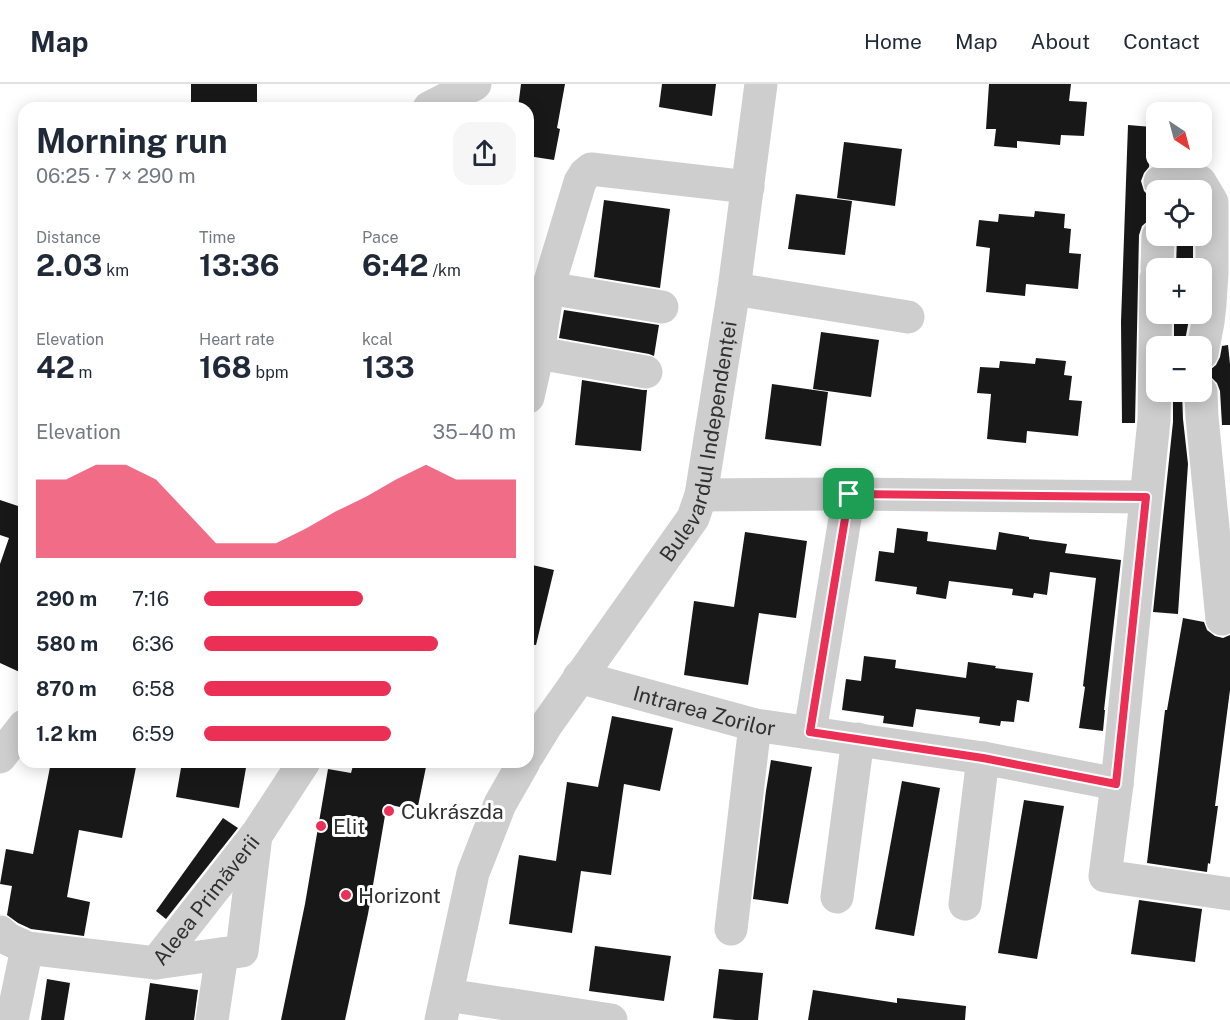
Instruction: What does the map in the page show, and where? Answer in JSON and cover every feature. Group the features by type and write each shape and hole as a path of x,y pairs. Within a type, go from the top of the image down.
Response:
{"street":[{"path":"440,102 475,84"},
{"name":"Bulevardul Independenței","path":"537,717 579,677 693,518 701,495 735,289 761,84"},
{"path":"534,371 548,288 580,182 585,174 591,169 748,187"},
{"path":"1160,176 1200,182 1212,202 1210,294 1205,336"},
{"path":"548,288 662,307"},
{"path":"735,289 909,317"},
{"path":"1155,324 1154,420 1105,876 1230,894"},
{"path":"538,353 646,372"},
{"path":"1201,402 1222,619"},
{"path":"810,732 849,494"},
{"path":"701,495 1146,497"},
{"name":"Intrarea Zorilor","path":"579,677 755,725 983,758 1116,784"},
{"path":"731,928 755,725"},
{"path":"0,757 18,734"},
{"path":"837,897 858,740"},
{"path":"965,904 983,758"},
{"name":"Aleea Primăverii","path":"14,940 156,963 257,834 300,768"},
{"path":"521,768 500,804 473,873 444,1008 611,1020"},
{"path":"156,963 242,951 257,834"},
{"path":"12,1020 14,940"},
{"path":"212,1020 222,954"}],"building":[{"path":"191,84 257,84 257,102 191,102"},
{"path":"521,84 565,84 554,160 534,157 534,102 519,102"},
{"path":"662,84 716,84 712,116 659,107"},
{"path":"989,84 1071,84 1069,101 1087,102 1084,136 1061,135 1060,145 1017,141 1017,148 994,146 996,129 986,129"},
{"path":"1128,125 1146,126 1146,168 1148,168 1141,181 1146,193 1146,222 1139,235 1135,423 1122,423 1121,322"},
{"path":"844,142 902,149 895,206 837,198"},
{"path":"796,194 852,201 845,255 788,249"},
{"path":"604,200 670,209 660,288 594,277"},
{"path":"1035,211 1065,214 1064,228 1071,229 1069,253 1081,254 1078,289 1026,284 1025,296 986,292 990,248 976,246 979,220 998,222 999,214 1034,217"},
{"path":"1177,246 1193,246 1193,258 1176,258"},
{"path":"564,310 659,325 654,356 559,338"},
{"path":"1174,324 1188,324 1186,336 1174,336"},
{"path":"821,332 879,340 871,397 813,389"},
{"path":"1228,345 1230,364 1230,425 1222,425 1220,391 1212,378 1212,368 1220,357 1222,346"},
{"path":"1036,358 1066,361 1064,375 1072,376 1069,400 1082,401 1078,436 1027,431 1026,443 987,439 991,394 977,393 980,367 999,368 1000,361 1035,364"},
{"path":"582,380 647,390 641,451 575,445"},
{"path":"772,384 828,392 821,446 765,439"},
{"path":"1173,402 1182,402 1188,464 1178,614 1153,612 1173,422"},
{"path":"0,500 18,506 18,671 0,663 0,564 9,538 0,535"},
{"path":"897,528 928,532 927,541 996,550 999,532 1067,544 1065,553 1121,560 1103,731 1079,728 1096,578 1050,572 1047,595 1034,593 1033,598 1012,595 1013,589 949,581 946,599 916,594 917,587 875,581 879,551 894,553"},
{"path":"745,532 807,541 796,618 759,613 748,685 684,675 694,601 734,607"},
{"path":"534,565 554,570 536,645 534,645"},
{"path":"1183,618 1204,622 1207,630 1215,636 1223,638 1230,635 1230,690 1215,806 1218,806 1207,872 1147,863 1165,710 1167,710"},
{"path":"864,656 896,660 895,668 966,678 968,662 1033,673 1029,702 1017,700 1014,722 1001,721 1000,726 979,723 980,717 916,709 913,727 883,723 884,716 842,710 846,679 861,681"},
{"path":"612,716 673,728 660,791 624,784 611,875 581,871 572,933 509,924 519,855 556,861 567,782 598,787"},
{"path":"771,760 812,767 788,904 753,899"},
{"path":"50,768 136,768 122,838 79,830 67,897 90,902 84,936 31,929 7,915 12,886 0,884 6,849 33,854"},
{"path":"181,768 246,768 239,808 176,797"},
{"path":"352,768 426,768 417,811 387,804 368,914 345,1020 281,1020 305,904 328,769 351,773"},
{"path":"902,781 940,788 914,936 875,929"},
{"path":"1024,800 1064,806 1037,959 998,953"},
{"path":"223,818 238,828 166,919 156,911"},
{"path":"1139,900 1202,909 1195,962 1131,954"},
{"path":"595,946 671,956 664,1001 589,991"},
{"path":"719,969 763,973 758,1020 713,1018"},
{"path":"47,979 70,983 64,1020 41,1020"},
{"path":"150,983 198,990 194,1020 145,1020"},
{"path":"813,990 897,1003 897,998 966,1006 965,1020 808,1020"}],"place":[{"name":"Cukrászda","path":"389,811"},
{"name":"Elit","path":"321,826"},
{"name":"Horizont","path":"346,895"}],"route":[{"path":"849,494 1146,497 1116,784 983,758 810,732 849,494"}]}
